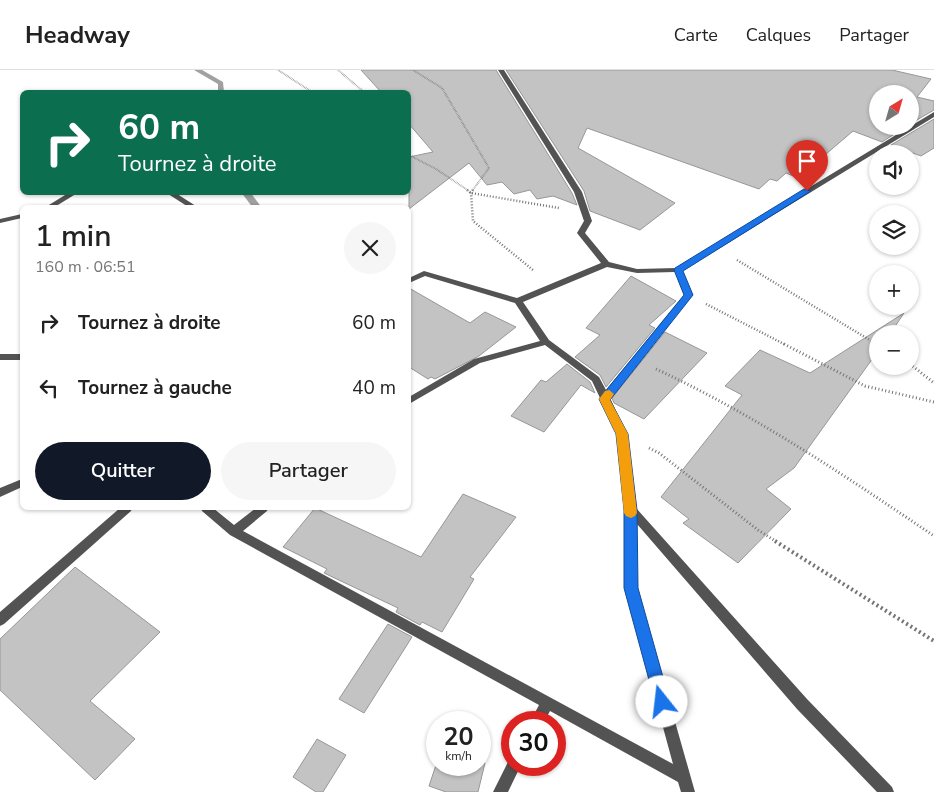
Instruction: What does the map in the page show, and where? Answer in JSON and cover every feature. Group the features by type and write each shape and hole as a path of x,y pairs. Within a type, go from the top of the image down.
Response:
{"street":[{"path":"501,70 578,192 588,221 582,233 606,264"},
{"path":"411,280 424,273 518,301 606,264 637,271 678,270 934,114"},
{"path":"53,205 71,195"},
{"path":"173,195 191,205"},
{"path":"0,212 4,220 20,216"},
{"path":"604,399 688,295 678,270"},
{"path":"518,301 546,342 596,379 622,434 631,510 631,588 688,792"},
{"path":"411,400 477,361 546,342"},
{"path":"0,356 20,357"},
{"path":"0,493 20,484"},
{"path":"0,620 125,510"},
{"path":"208,510 234,532 683,777"},
{"path":"234,532 261,510"},
{"path":"631,510 802,704 888,792"},
{"path":"542,711 547,702"},
{"path":"500,792 508,776"}],"path":[{"path":"278,70 309,90"},
{"path":"338,70 362,90"},
{"path":"413,70 442,88 489,168 471,193 473,221 552,287"},
{"path":"411,156 436,169 471,193 552,208 584,208"},
{"path":"712,249 753,268 869,339"},
{"path":"688,295 866,386 934,402"},
{"path":"636,361 692,385 818,458 934,536"},
{"path":"919,371 934,383"},
{"path":"622,434 660,454 758,530 934,641"}],"building":[{"path":"361,70 496,70 572,193 577,205 553,196 537,199 530,190 514,194 502,182 487,185 469,163 411,207 411,205 409,205 409,195 411,195 411,157 433,152 411,126 411,90 379,90"},
{"path":"506,70 892,70 931,79 919,94 919,85 869,85 869,135 893,135 882,142 853,131 798,178 786,173 777,181 770,179 759,189 587,128 578,148 675,203 640,230 590,211 584,191"},
{"path":"919,97 934,101 934,110 919,119"},
{"path":"934,119 934,148 921,156 919,155 919,145 891,145 908,135 919,135 919,128"},
{"path":"631,276 676,301 649,325 655,328 606,387 600,375 575,357 600,335 586,328"},
{"path":"411,289 470,323 485,312 516,327 479,356 435,379 431,377 428,379 411,368"},
{"path":"901,315 903,315 896,325 885,325"},
{"path":"665,332 707,353 644,419 614,403 612,398"},
{"path":"869,335 869,364 794,468 766,489 791,509 738,563 683,523 689,519 661,497 742,395 725,386 760,350 810,373"},
{"path":"567,364 590,382 595,393 581,385 544,432 511,416 541,380 546,382"},
{"path":"463,494 516,517 470,577 474,579 442,632 422,622 420,625 396,612 398,608 324,573 327,569 283,547 313,510 319,510 421,557"},
{"path":"75,567 160,632 90,701 135,739 95,780 0,690 0,639"},
{"path":"388,624 412,637 364,713 339,699"},
{"path":"317,739 346,755 323,792 316,792 293,777"},
{"path":"432,776 482,776 478,792 446,792 429,786"}],"waterway":[{"path":"197,70 221,83 221,90"},
{"path":"247,195 256,205"}],"slow traffic":[{"path":"609,394 604,399 622,434 631,513"}],"route":[{"path":"662,702 631,588 631,510 622,434 604,399 688,295 678,270 807,191"}]}
